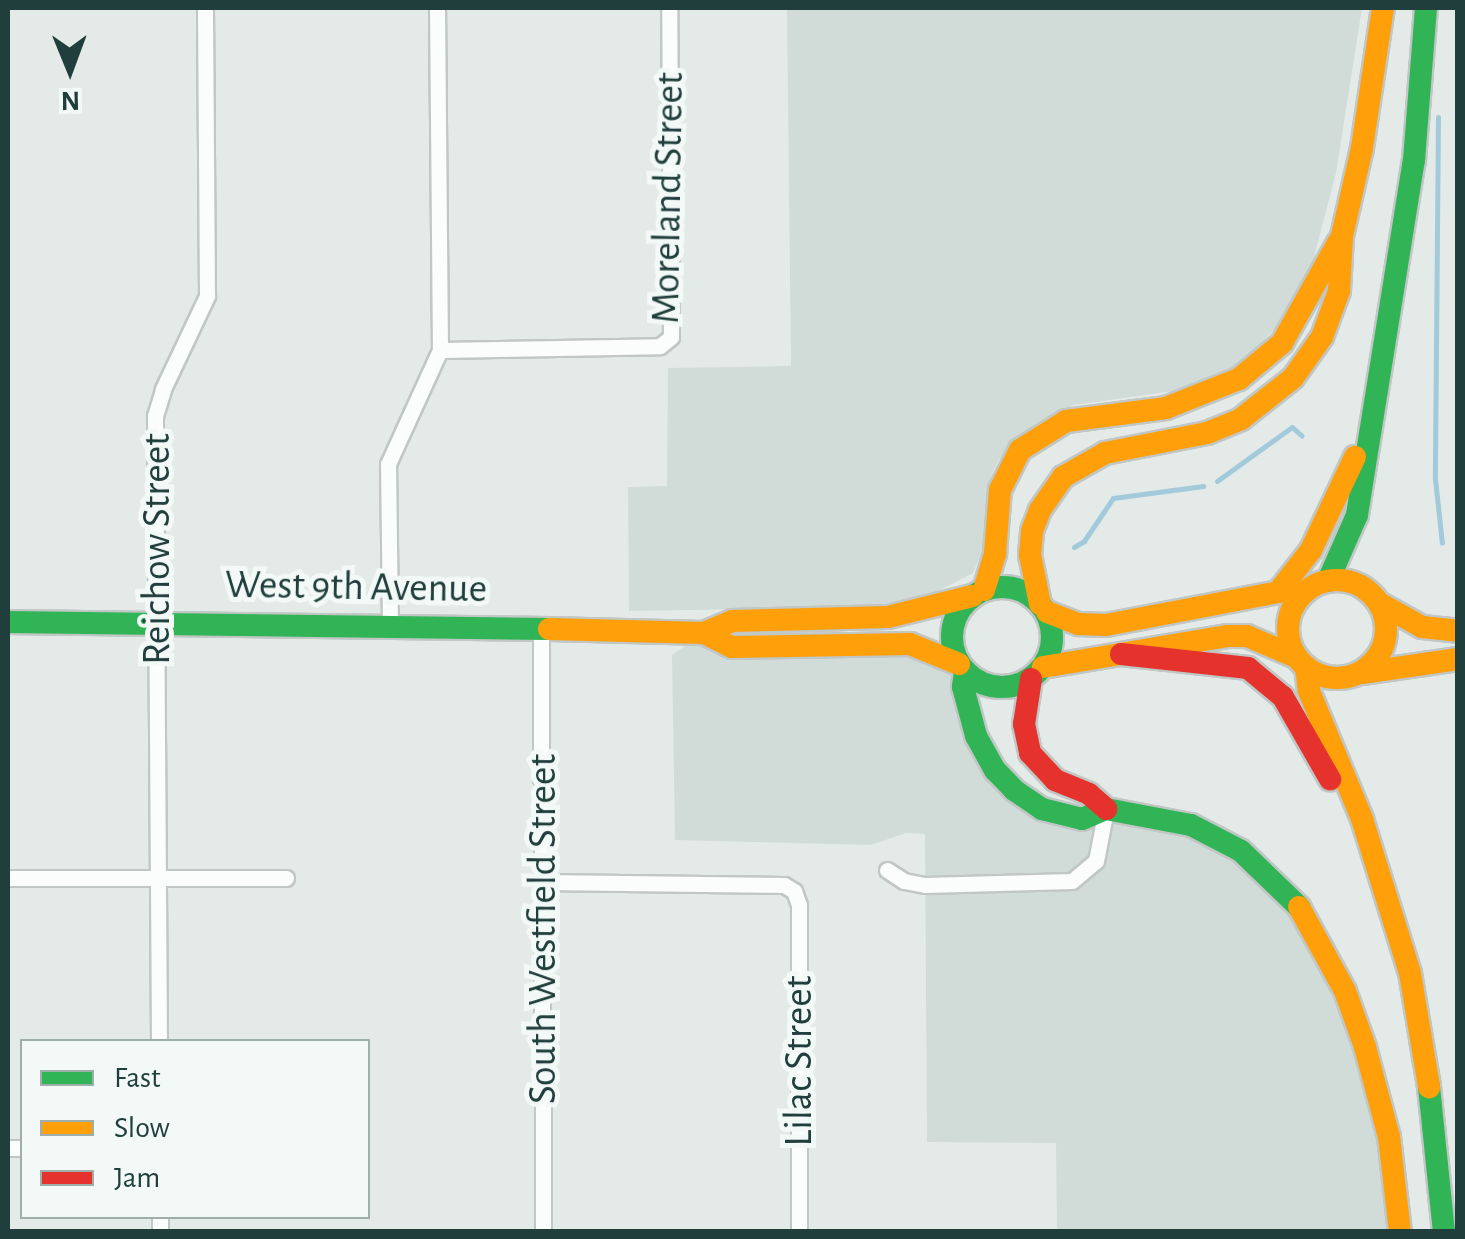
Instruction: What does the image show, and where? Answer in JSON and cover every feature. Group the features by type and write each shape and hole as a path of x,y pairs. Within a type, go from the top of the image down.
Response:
{"main road":[{"path":"1106,809 1089,794 1055,780 1030,753 1024,717 1037,673 1053,640 1030,555 1032,531 1055,486 1079,465 1104,453 1223,428 1294,378 1332,316 1339,291 1342,236 1362,148 1383,8"},
{"path":"1426,8 1414,160 1357,515 1320,584 1292,610 1288,626 1410,973 1435,1127 1444,1232"},
{"path":"1342,236 1282,343 1239,379 1195,400 1166,408 1066,420 1020,450 998,498 995,553 978,593 959,610 952,628 952,647 962,668 962,687 976,736 995,770 1014,790 1042,809 1071,817 1082,819 1106,809 1177,820 1213,836 1261,867 1300,908 1345,991 1365,1047 1389,1137 1400,1232"},
{"path":"1280,591 1305,560 1326,523 1369,423"},
{"path":"978,593 1014,588 1043,608 1079,624 1106,625 1320,584 1357,584 1379,603 1422,627 1449,631"},
{"name":"West 9th Avenue","path":"704,633 732,621 888,617 978,593"},
{"path":"1360,673 1372,666 1385,642 1387,628 1379,603"},
{"name":"West 9th Avenue","path":"8,622 390,624 704,633 732,647 910,644 962,668"},
{"path":"962,668 997,688 1037,673 1121,654 1247,636 1332,678 1450,659"},
{"path":"1121,654 1234,663 1268,681 1283,698 1372,856"}],"street":[{"name":"Reichow Street","path":"160,1039 156,416 163,389 207,296 205,8"},
{"path":"390,624 388,464 440,350 437,8"},
{"name":"Moreland Street","path":"440,350 660,346 671,337 669,8"},
{"name":"South Westfield Street","path":"541,627 544,1232"},
{"path":"888,870 904,881 925,884 1072,882 1088,872 1096,861 1106,809"},
{"path":"8,878 286,878"},
{"name":"Lilac Street","path":"543,882 784,885 794,891 799,905 799,1232"}],"shaded area":[{"path":"787,8 1362,8 1336,173 1314,257 1284,319 1244,361 1195,388 1074,405 1035,424 999,459 991,476 983,549 973,573 933,594 866,607 629,611 628,487 667,486 668,368 791,366"},
{"path":"704,633 732,647 886,644 959,664 976,736 1042,809 1161,817 1261,867 1345,991 1400,1231 1057,1231 1056,1143 927,1142 925,834 906,833 871,845 675,840 672,655"}],"waterway":[{"path":"1438,117 1435,479 1442,543"},
{"path":"1217,481 1292,427 1302,436"},
{"path":"1074,547 1084,541 1113,498 1203,486"}],"traffic: fast":[{"path":"1328,581 1357,515 1414,160 1426,8"},
{"path":"1002,587 1021,591 1038,601 1048,618 1052,637 1048,656 1038,673 1021,683 1002,687 983,683 966,673 956,656 952,637 956,618 966,601 983,591 1002,587"},
{"path":"8,622 549,629"},
{"path":"965,672 963,687 976,736 995,770 1014,790 1042,809 1082,819 1106,809 1191,825 1241,851 1299,907"},
{"path":"1429,1087 1444,1232"}],"traffic: slow":[{"path":"1040,604 1030,555 1032,531 1040,510 1063,477 1105,453 1207,433 1241,419 1293,378 1322,337 1339,291 1342,236 1362,148 1383,8"},
{"path":"984,590 995,553 1000,490 1020,450 1066,421 1166,408 1239,379 1282,343 1338,243"},
{"path":"1279,591 1311,550 1355,457"},
{"path":"1337,580 1356,584 1372,594 1382,610 1386,629 1382,648 1372,664 1356,674 1337,678 1318,674 1302,664 1292,648 1288,629 1292,610 1302,594 1318,584 1337,580"},
{"path":"1047,612 1079,624 1106,625 1295,589"},
{"path":"704,633 732,621 888,617 972,596"},
{"path":"1379,603 1422,627 1458,631"},
{"path":"549,629 704,633 732,647 910,644 959,664"},
{"path":"1043,667 1228,636 1247,636 1296,657"},
{"path":"1362,673 1458,659"},
{"path":"1306,667 1309,691 1362,819 1410,973 1429,1087"},
{"path":"1299,907 1345,991 1365,1047 1389,1137 1400,1232"}],"traffic: jam":[{"path":"1121,654 1248,668 1283,697 1330,779"},
{"path":"1031,679 1024,724 1030,753 1055,780 1089,794 1106,809"}]}
